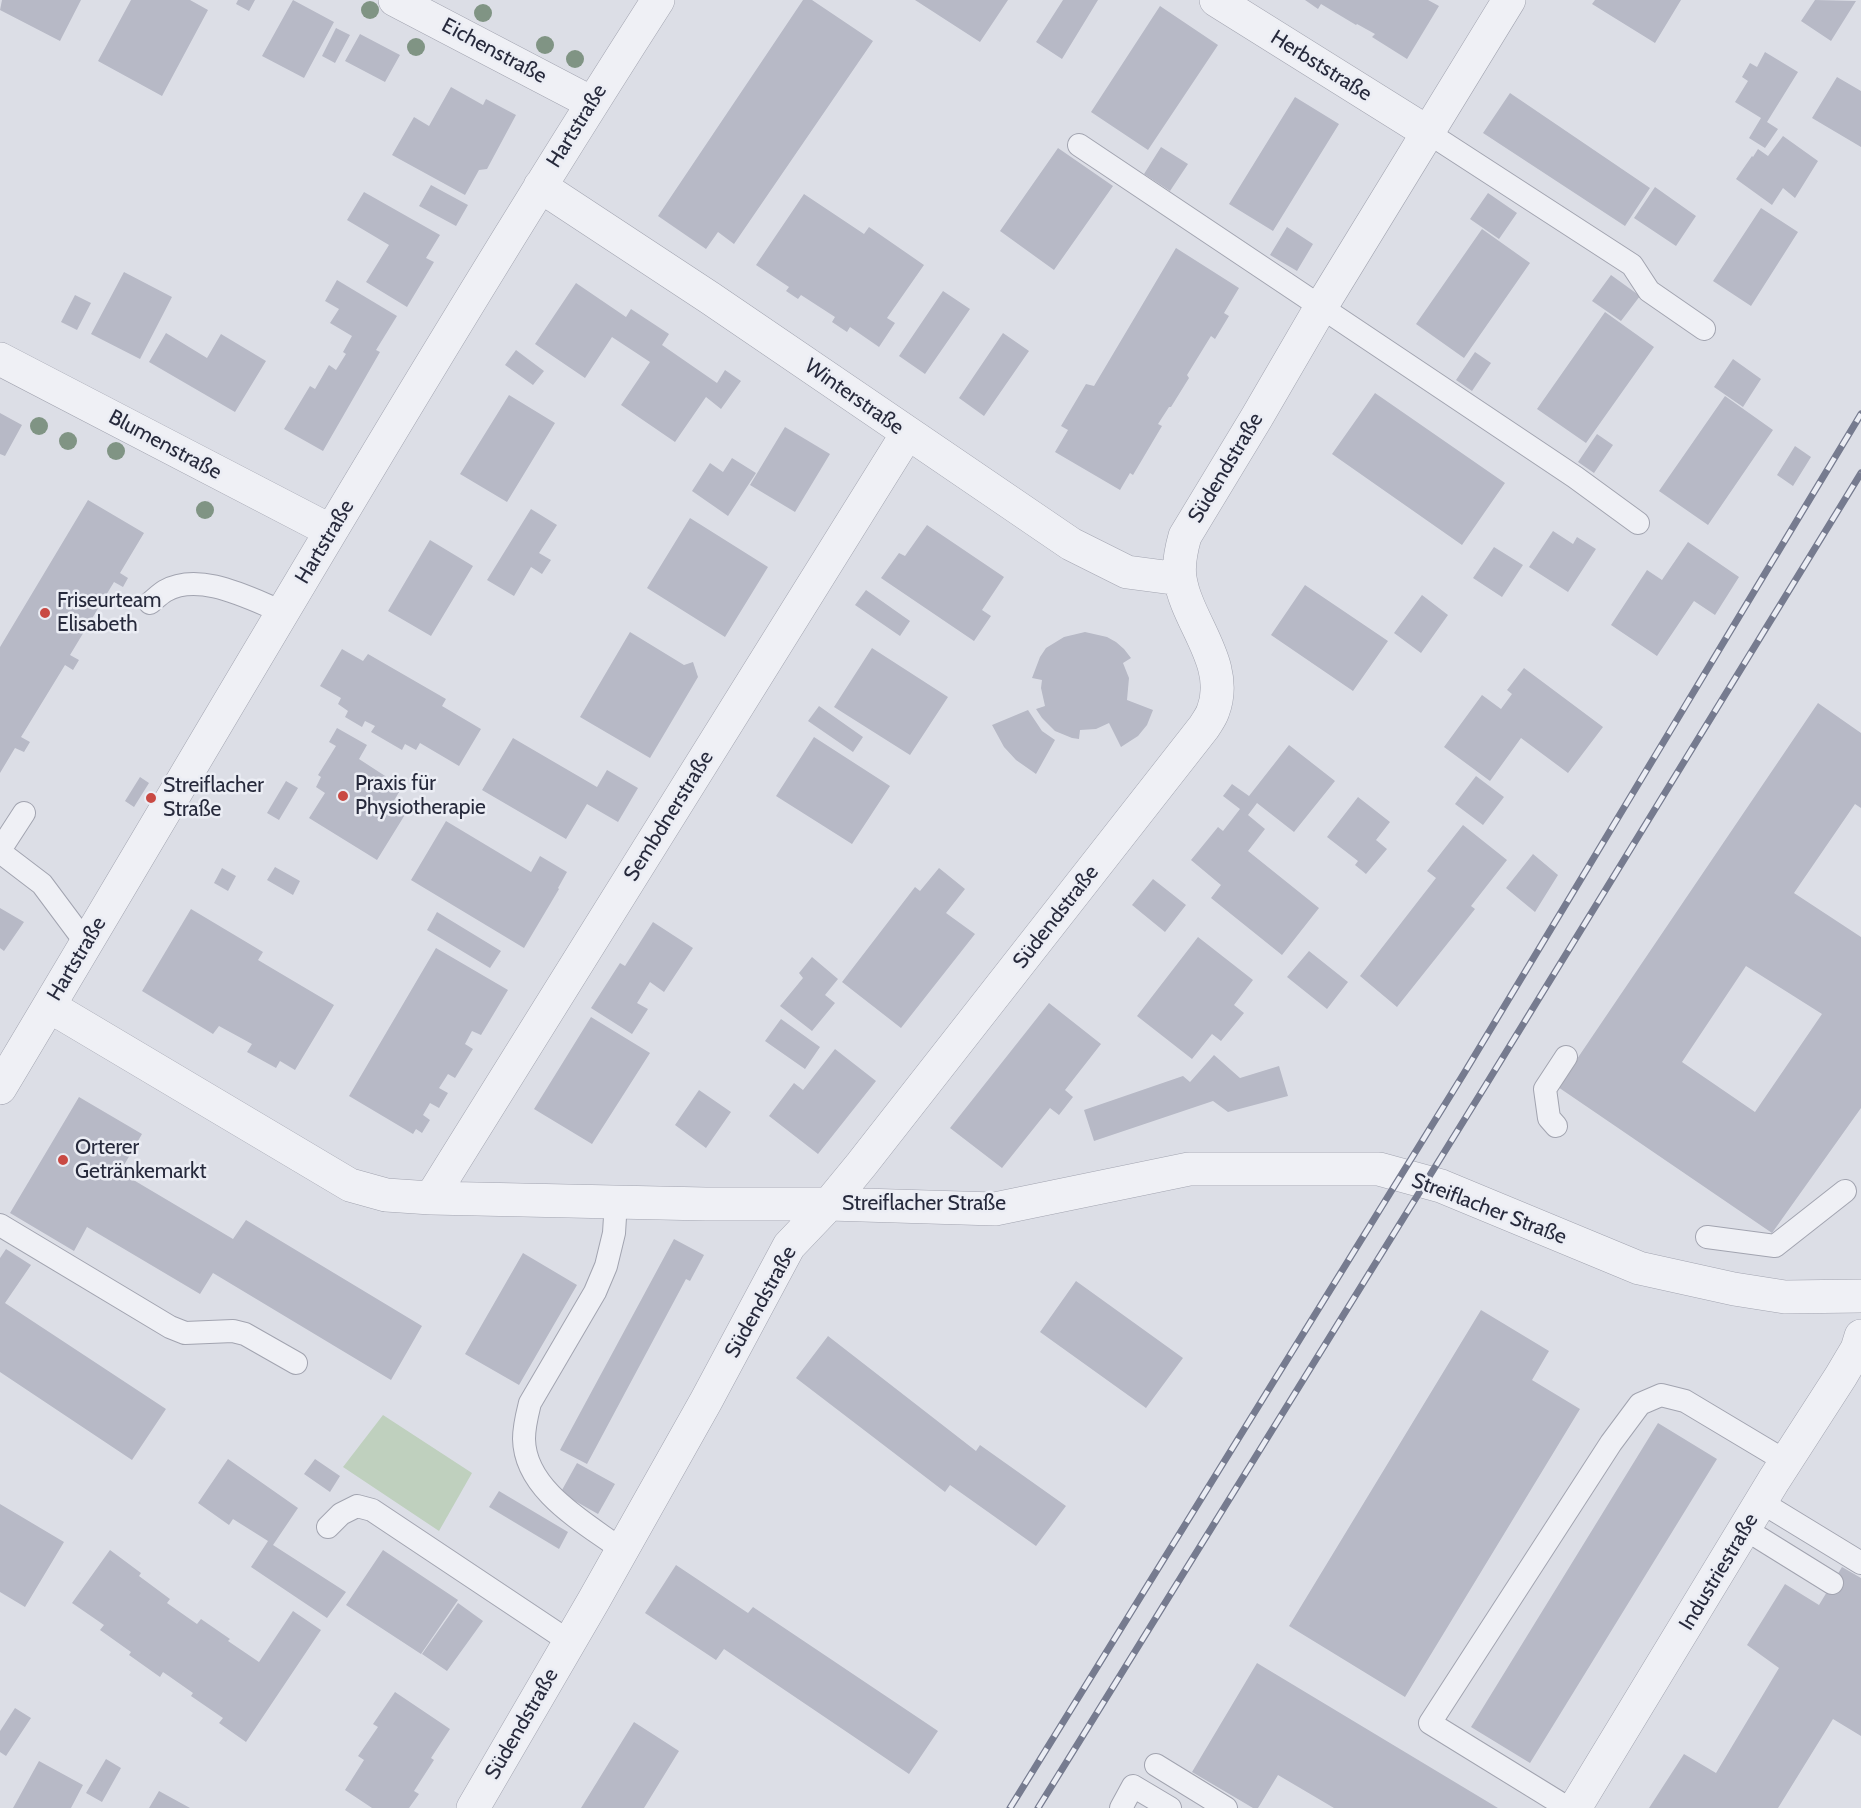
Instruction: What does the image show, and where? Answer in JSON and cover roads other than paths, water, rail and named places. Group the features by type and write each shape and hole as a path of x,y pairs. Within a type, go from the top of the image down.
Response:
{"street":[{"name":"Eichenstraße","path":"395,0 592,103"},
{"name":"Hartstraße","path":"0,1088 331,531 540,186 658,0"},
{"name":"Herbststraße","path":"1216,0 1427,132"},
{"name":"Südendstraße","path":"473,1808 706,1401 789,1246 829,1204 1120,836 1213,712 1217,695 1214,662 1189,610 1180,579 1180,554 1185,536 1321,307 1509,0"},
{"name":"Winterstraße","path":"540,186 701,292 1071,544 1127,572 1180,579"},
{"name":"Blumenstraße","path":"0,359 331,531"},
{"name":"Sembdnerstraße","path":"431,1198 907,434"},
{"name":"Streiflacher Straße","path":"49,1006 350,1185 386,1195 431,1198 995,1209 1189,1168 1379,1169 1440,1186 1639,1268 1734,1289 1785,1297 1861,1296"},
{"name":"Industriestraße","path":"1576,1807 1753,1516 1842,1376 1857,1349 1861,1336"}],"lane":[{"path":"1427,132 1632,264 1649,291 1704,329"},
{"path":"1078,145 1575,477 1638,523"},
{"path":"150,603 166,590 186,585 198,585 221,587 283,612"},
{"path":"24,813 0,851 42,884 86,943"},
{"path":"1556,1126 1549,1118 1545,1089 1566,1057"},
{"path":"1707,1237 1775,1246 1845,1191"},
{"path":"616,1201 614,1233 606,1266 595,1292 530,1403 525,1421 524,1441 531,1466 549,1494 622,1550"},
{"path":"0,1225 170,1328 185,1333 233,1331 245,1334 296,1363"},
{"path":"1576,1807 1430,1723 1611,1443 1640,1404 1661,1395 1685,1401 1787,1461"},
{"path":"328,1527 340,1514 357,1506 372,1510 570,1642"},
{"path":"1753,1516 1861,1563"},
{"path":"1753,1516 1832,1583"},
{"path":"1156,1765 1226,1808"},
{"path":"1121,1808 1133,1786 1170,1808"}],"railway":[{"path":"1010,1808 1463,1075 1861,414"},
{"path":"1038,1808 1484,1088 1861,473"}],"place":[{"name":"Friseurteam Elisabeth","path":"45,613"},
{"name":"Praxis für Physiotherapie","path":"343,796"},
{"name":"Streiflacher Straße","path":"151,798"},
{"name":"Orterer Getränkemarkt","path":"63,1160"}]}
